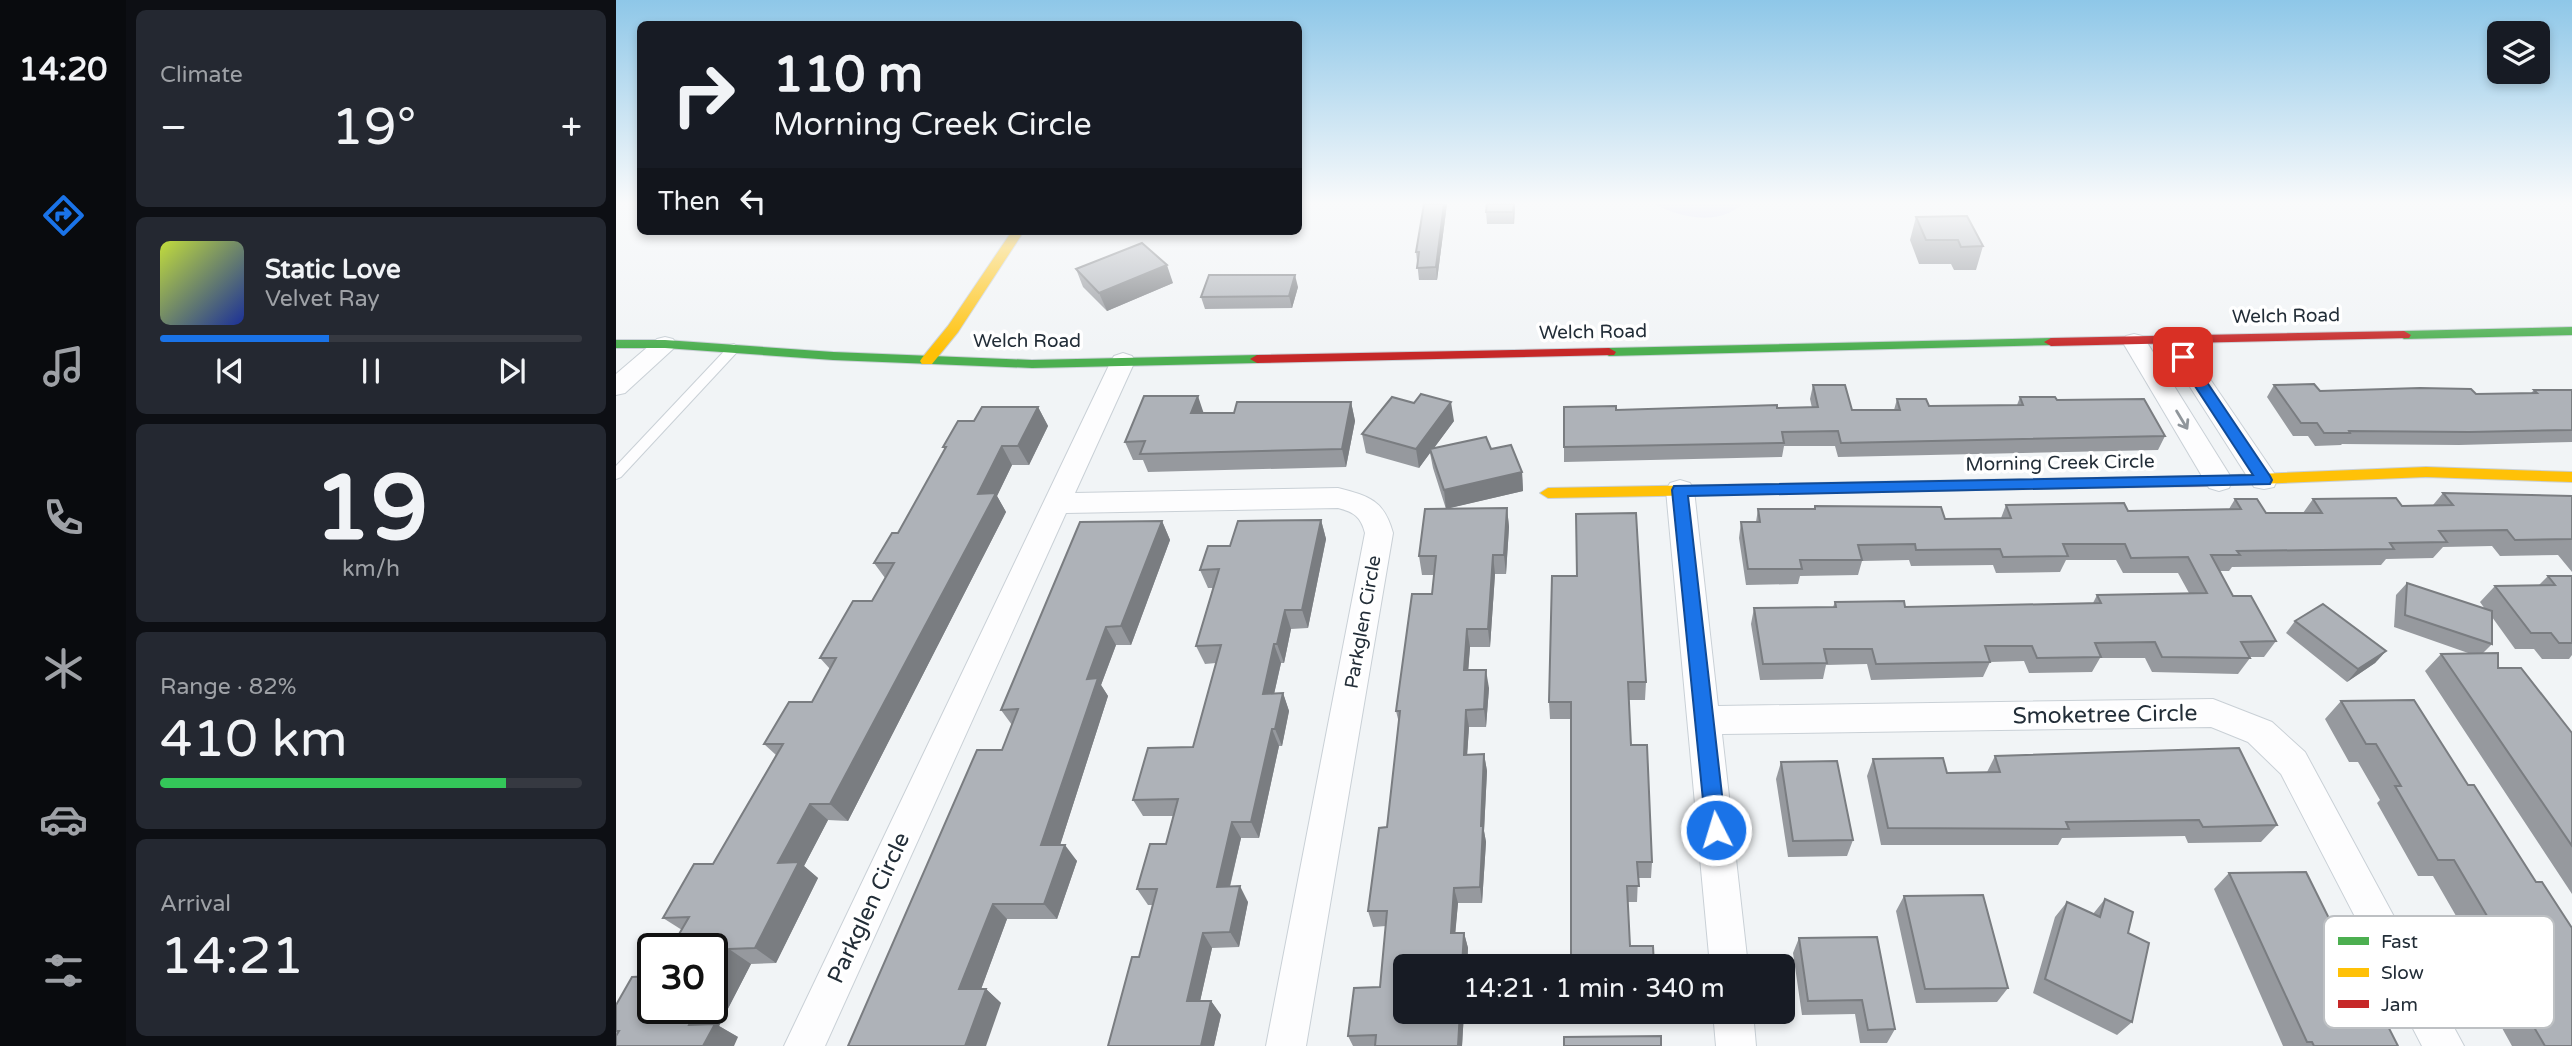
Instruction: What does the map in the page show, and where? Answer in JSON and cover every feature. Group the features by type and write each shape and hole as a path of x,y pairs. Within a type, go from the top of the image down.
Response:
{"main road":[{"path":"927,360 953,329 1004,253"},
{"name":"Welch Road","path":"616,344 665,344 1032,364 2572,331"},
{"name":"Morning Creek Circle","path":"1548,493 2264,480 2426,472 2572,477"}],"street":[{"path":"2172,340 2264,480"},
{"path":"2134,341 2218,481"},
{"path":"616,387 665,344"},
{"name":"Parkglen Circle","path":"804,1046 1123,361"},
{"path":"1680,490 1728,954"},
{"name":"Parkglen Circle","path":"1057,503 1338,498 1364,505 1376,517 1379,533 1286,1046"},
{"name":"Smoketree Circle","path":"1705,720 2213,713 2260,732 2293,762 2375,916"},
{"path":"1734,1024 1736,1046"},
{"name":"Smoketree Circle","path":"2434,1028 2444,1046"}],"lane":[{"path":"616,474 734,348"}],"building":[{"path":"1117,253 1153,253 1167,265 1099,293 1076,269"},
{"path":"1419,253 1438,253 1436,267 1417,268"},
{"path":"1209,275 1295,275 1289,296 1201,297"},
{"path":"2314,384 2320,391 2420,388 2471,389 2476,394 2572,390 2572,430 2324,433 2317,423 2301,423 2274,385"},
{"path":"1813,385 1845,385 1852,410 1900,410 1897,399 1926,399 1929,406 2023,405 2020,397 2055,397 2057,400 2144,399 2165,436 1841,443 1838,431 1782,432 1784,443 1564,447 1564,407 1616,406 1616,410 1777,405 1777,408 1818,407"},
{"path":"1421,394 1451,402 1416,449 1362,434 1392,397 1414,403"},
{"path":"1144,396 1198,396 1191,413 1234,413 1237,402 1351,402 1342,449 1140,454 1145,441 1125,442"},
{"path":"982,407 1038,407 1018,446 1002,446 978,494 996,493 830,804 810,804 778,863 799,862 755,948 728,951 728,933 680,933 689,917 663,918 694,864 713,864 783,744 764,744 789,702 812,702 836,658 820,658 853,601 872,601 894,563 874,563 892,533 898,533 958,421 974,421"},
{"path":"1486,437 1491,449 1511,445 1522,472 1444,490 1430,449"},
{"path":"2443,493 2572,496 2572,539 2515,540 2507,530 2439,531 2447,542 2390,543 2394,549 2237,551 2240,555 2211,555 2233,596 2251,596 2276,641 2241,642 2250,658 2162,657 2155,642 2095,643 2101,657 2037,658 2032,646 1985,646 1990,662 1876,664 1872,649 1824,649 1827,663 1763,664 1754,608 1836,607 1835,602 1904,601 1905,607 2101,603 2097,595 2207,593 2188,557 2131,558 2125,544 2063,544 2068,556 2003,557 2000,549 1916,550 1915,544 1858,545 1862,560 1800,560 1802,569 1748,569 1741,522 1760,522 1758,509 1815,509 1815,506 1941,507 1945,519 2011,518 2006,505 2124,503 2128,511 2241,509 2235,499 2257,499 2266,513 2322,513 2313,499 2396,498 2402,506 2453,505"},
{"path":"1507,508 1504,555 1493,555 1488,629 1467,629 1464,670 1486,670 1484,709 1466,710 1464,755 1484,754 1480,887 1454,888 1451,933 1464,933 1463,954 1393,954 1393,1024 1459,1024 1458,1046 1375,1046 1376,1035 1348,1036 1354,988 1380,987 1387,911 1368,911 1379,828 1387,827 1400,711 1396,711 1412,594 1432,594 1436,556 1419,556 1425,509"},
{"path":"1636,513 1646,682 1628,682 1631,745 1647,745 1652,862 1637,862 1639,886 1627,886 1630,946 1653,946 1653,954 1571,954 1571,702 1549,702 1552,576 1577,576 1576,514"},
{"path":"1321,520 1302,610 1285,610 1277,644 1274,644 1263,694 1283,693 1251,822 1232,822 1217,887 1240,886 1230,932 1203,933 1187,1001 1211,1001 1201,1046 1108,1046 1132,957 1139,957 1157,889 1137,889 1150,844 1166,844 1178,799 1133,800 1148,748 1193,747 1221,645 1196,646 1219,569 1200,570 1208,546 1230,546 1238,521"},
{"path":"1162,521 1121,626 1106,627 1087,679 1098,678 1041,845 1065,845 1044,904 993,904 959,989 986,989 965,1046 848,1046 977,750 1002,750 1018,709 1001,710 1080,522"},
{"path":"2548,576 2572,576 2572,643 2559,643 2551,633 2531,633 2495,586 2555,585"},
{"path":"2407,583 2492,611 2492,644 2405,615"},
{"path":"2323,604 2386,651 2358,669 2295,621"},
{"path":"2498,653 2498,668 2521,668 2572,733 2572,846 2441,654"},
{"path":"2414,700 2468,785 2474,785 2536,882 2542,882 2572,928 2572,1046 2545,1046 2534,1028 2554,1028 2554,916 2487,916 2454,860 2438,860 2395,786 2401,786 2376,744 2366,744 2341,701"},
{"path":"2239,748 2277,825 2203,827 2199,820 2066,822 2069,829 1888,828 1873,759 1943,758 1947,773 2000,772 1995,756"},
{"path":"1837,761 1853,840 1793,841 1781,762"},
{"path":"2306,872 2328,916 2324,916 2324,1028 2389,1028 2398,1046 2314,1046 2312,1042 2307,1042 2229,873"},
{"path":"1983,895 2008,988 1925,989 1904,896"},
{"path":"2105,899 2133,912 2128,933 2149,943 2132,1022 2045,979 2067,902 2100,917"},
{"path":"1877,937 1895,1029 1868,1030 1862,1000 1808,1001 1799,938"},
{"path":"632,977 637,977 637,1024 715,1024 703,1046 616,1046 619,1031 616,1031 616,1005"},
{"path":"1661,1036 1661,1046 1564,1046 1564,1037"}],"traffic: fast":[{"path":"2404,335 2572,331"},
{"path":"1609,352 2051,342"},
{"path":"616,344 665,344 833,356 1032,364 1257,359"}],"traffic: slow":[{"path":"927,361 953,329 1004,253"},
{"path":"2211,481 2426,472 2572,477"},
{"path":"1548,493 1975,485"}],"traffic: jam":[{"path":"2051,342 2404,335"},
{"path":"1257,359 1609,352"},
{"path":"1975,485 2211,481"}],"route":[{"path":"1716,830 1680,490 2264,480 2183,357"}]}
